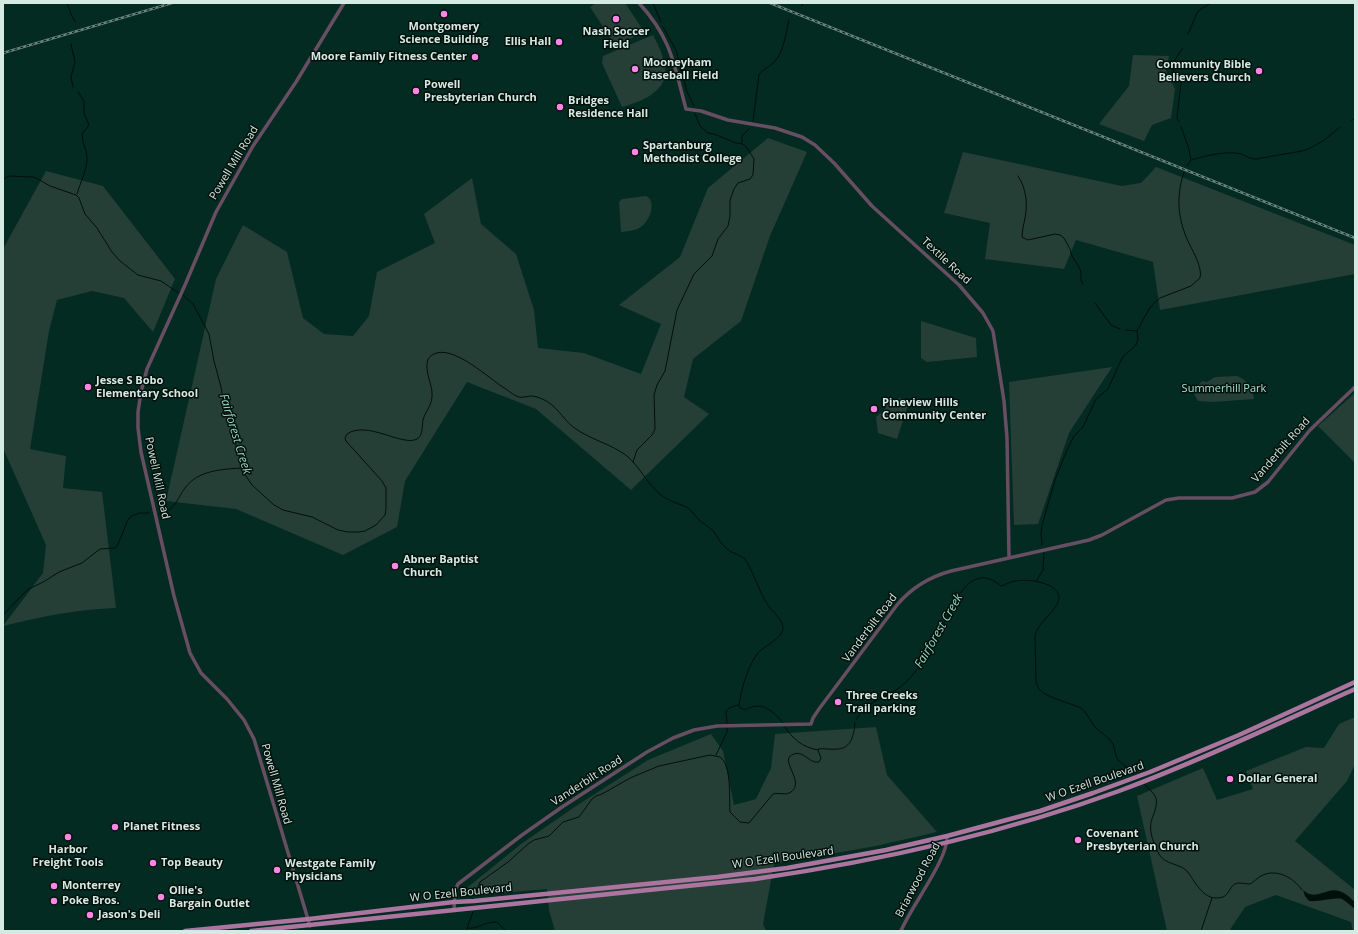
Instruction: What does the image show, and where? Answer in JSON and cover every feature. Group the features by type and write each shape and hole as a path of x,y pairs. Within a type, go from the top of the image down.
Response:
{"main road":[{"name":"W O Ezell Boulevard","path":"184,931 757,872 820,863 886,850 996,824 1093,793 1206,749 1355,682"},
{"path":"1341,689 1343,695"},
{"name":"W O Ezell Boulevard","path":"250,931 310,926 758,878 829,868 948,843 1037,818 1171,771 1248,738 1355,689"},
{"path":"1303,706 1306,712"},
{"path":"1245,732 1248,738"},
{"path":"1206,749 1208,755"},
{"path":"886,850 888,856"},
{"path":"757,872 758,878"}],"street":[{"name":"Powell Mill Road","path":"310,926 251,732 244,720 227,699 201,673 190,653 174,596 141,452 138,412 143,380 151,358 178,301 214,216 253,146 296,82 344,3"},
{"name":"Textile Road","path":"639,3 653,20 667,43 673,58 686,109 701,111 728,120 775,128 802,137 815,144 831,159 872,206 959,285 983,313 993,331 1004,401 1007,450 1009,557"},
{"name":"Vanderbilt Road","path":"454,910 455,890 458,884 537,825 655,747 673,738 702,729 724,726 811,724 819,709 897,605 918,585 938,575 1009,557 1089,540 1108,532 1166,500 1179,498 1232,498 1255,492 1268,482 1310,430 1355,387"},
{"name":"Briarwood Road","path":"901,931 942,857 948,843 947,836"}],"green space":[{"name":"Nash Soccer Field","path":"596,3 625,3 643,30 617,48 590,7"},
{"name":"Mooneyham Baseball Field","path":"653,35 665,66 665,76 662,84 650,96 622,107 602,63 603,56"},
{"path":"1133,55 1169,56 1166,71 1175,89 1171,118 1152,125 1144,141 1099,124 1129,86"},
{"path":"768,138 807,152 770,236 741,321 693,359 684,397 709,414 631,490 536,409 467,382 405,481 397,527 343,555 236,509 166,501 216,279 243,225 287,252 303,318 324,334 353,336 369,316 377,272 435,243 424,214 472,178 481,224 516,254 534,310 538,348 584,353 641,374 661,324 619,305 680,257 708,188"},
{"path":"963,152 1122,186 1141,183 1156,167 1355,245 1355,274 1160,310 1153,262 1076,240 1064,269 985,259 990,223 944,213"},
{"path":"46,171 103,186 175,279 153,332 124,298 92,291 57,300 49,331 30,449 66,456 63,488 102,492 116,608 59,614 3,626 43,573 46,545 3,448 3,249"},
{"path":"646,196 649,198 652,206 648,219 637,229 621,232 619,202 622,199"},
{"path":"921,321 976,338 977,357 927,362 921,358"},
{"path":"1112,367 1069,433 1038,524 1014,525 1009,382"},
{"name":"Summerhill Park","path":"1237,376 1249,385 1254,399 1213,402 1198,401 1193,392 1202,381 1207,382 1215,377"},
{"path":"1355,393 1355,463 1318,426"},
{"path":"900,398 908,400 909,402 897,439 878,433 876,417 886,408 885,403"},
{"path":"1355,717 1355,764 1347,781 1295,841 1355,890 1355,931 1353,931 1351,922 1276,895 1245,907 1229,931 1167,931 1137,796 1203,768 1217,800 1253,789 1246,771 1306,747 1324,748 1339,724"},
{"path":"876,727 887,775 937,832 876,846 774,864 763,924 766,931 555,931 549,910 547,889 468,896 468,887 521,844 576,806 648,760 711,734 723,751 734,805 756,799 771,768 775,734"}],"shaded area":[{"path":"1303,890 1312,895 1334,890 1339,891 1355,902 1355,909 1342,899 1309,901"}],"waterway":[{"path":"67,3 75,22"},
{"path":"653,3 661,22"},
{"path":"1188,34 1198,11 1211,3"},
{"path":"753,121 759,75 779,56 789,20"},
{"path":"663,27 676,50 687,92 694,106"},
{"path":"71,44 75,62 71,77 73,87"},
{"path":"1179,122 1177,118 1181,83 1180,79 1174,72 1173,66 1183,48"},
{"path":"77,194 87,161 82,134 89,125 84,113 84,101 78,92"},
{"path":"633,462 637,450 652,435 655,429 654,395 657,385 665,371 677,310 694,274 712,256 718,239 728,226 730,216 730,200 734,189 738,183 750,179 753,175 754,159 747,148 743,144 708,133 700,126 695,114"},
{"path":"1351,121 1355,118"},
{"path":"1181,127 1191,160 1187,166"},
{"path":"1191,160 1224,153 1238,153 1256,159 1302,151 1323,141 1340,127"},
{"path":"742,143 742,136 750,128"},
{"path":"1042,545 1042,525 1055,480 1067,450 1074,436 1083,427 1096,399 1108,389 1122,358 1136,345 1138,339 1137,331 1149,309 1160,298 1191,286 1200,278 1198,262 1185,234 1180,218 1179,195 1184,172"},
{"name":"Fairforest Creek","path":"3,179 9,176 33,177 50,186 76,195 79,198 85,214 97,228 112,252 120,261 138,275 161,281 180,294"},
{"path":"1018,176 1025,191 1026,201 1026,212 1022,237 1028,240 1055,234 1064,238 1079,267 1083,284"},
{"name":"Fairforest Creek","path":"183,295 193,304 209,334 225,410 232,426 237,450 246,476 252,485 274,505 283,510 312,517 338,530 348,532 365,531 376,525 385,515 386,509 386,488 382,481 346,441 345,438 347,434 364,430 403,440 411,441 419,438 424,416 432,397 427,362 432,355 440,352 460,358 512,394 522,397 533,396 546,401 576,429 615,448 627,456 656,491 670,500 688,508 700,521 712,530 727,549 745,559 766,602 782,622 783,628 780,635 761,650 754,658 743,685 739,705"},
{"path":"1095,303 1111,325 1120,329"},
{"path":"1126,330 1137,331"},
{"path":"159,514 169,510 190,482 197,477 219,470 243,468"},
{"path":"3,615 29,589 59,572 82,563 100,549 115,548 131,516 140,513 149,513"},
{"path":"1037,580 1043,570 1044,553"},
{"name":"Fairforest Creek","path":"856,720 860,713 872,703 900,687 913,675 920,665 925,649 935,638 956,600 971,582 980,578 990,579 1001,586 1010,582 1022,580 1038,582 1053,588 1057,592 1059,598 1056,606 1036,631 1036,681 1038,687 1048,695 1081,708 1095,727 1113,744 1117,759 1134,774"},
{"path":"727,723 726,712 729,708 738,705"},
{"name":"Fairforest Creek","path":"739,705 740,708 744,709 757,706 766,708 774,713 783,723"},
{"name":"Fairforest Creek","path":"784,726 798,742 807,747 818,750 838,749 846,746 853,736 855,723"},
{"path":"716,755 727,732 727,728"},
{"path":"476,892 480,882 508,862 528,844 534,840 549,836 563,822 579,817 592,799 630,778 659,766 710,755 720,757 724,761 728,774 730,812 740,822 749,823 773,794 789,793 795,787 794,776 788,760 790,757 798,753 804,755 812,761 819,762 821,758 818,750"},
{"name":"Fairforest Creek","path":"1144,784 1156,798 1155,810 1151,822 1151,834 1159,854 1168,862 1184,868 1203,893 1212,898 1222,897 1225,896 1235,884 1250,884 1261,876 1272,873 1284,875 1294,881 1302,890"},
{"path":"1201,931 1212,898"},
{"path":"466,931 473,912"},
{"path":"467,928 474,928 497,922 506,931"}],"railway":[{"path":"3,53 172,3"},
{"path":"770,3 1355,238"}],"place":[{"name":"Montgomery Science Building","path":"444,14"},
{"name":"Nash Soccer Field","path":"616,19"},
{"name":"Ellis Hall","path":"559,42"},
{"name":"Moore Family Fitness Center","path":"475,57"},
{"name":"Mooneyham Baseball Field","path":"635,69"},
{"name":"Community Bible Believers Church","path":"1259,71"},
{"name":"Powell Presbyterian Church","path":"416,91"},
{"name":"Bridges Residence Hall","path":"560,107"},
{"name":"Spartanburg Methodist College","path":"635,152"},
{"name":"Jesse S Bobo Elementary School","path":"88,387"},
{"name":"Pineview Hills Community Center","path":"874,409"},
{"name":"Abner Baptist Church","path":"395,566"},
{"name":"Three Creeks Trail parking","path":"838,702"},
{"name":"Dollar General","path":"1230,779"},
{"name":"Planet Fitness","path":"115,827"},
{"name":"Harbor Freight Tools","path":"68,837"},
{"name":"Covenant Presbyterian Church","path":"1078,840"},
{"name":"Top Beauty","path":"153,863"},
{"name":"Westgate Family Physicians","path":"277,870"},
{"name":"Monterrey","path":"54,886"},
{"name":"Ollie's Bargain Outlet","path":"161,897"},
{"name":"Poke Bros.","path":"54,901"},
{"name":"Jason's Deli","path":"90,915"}]}
